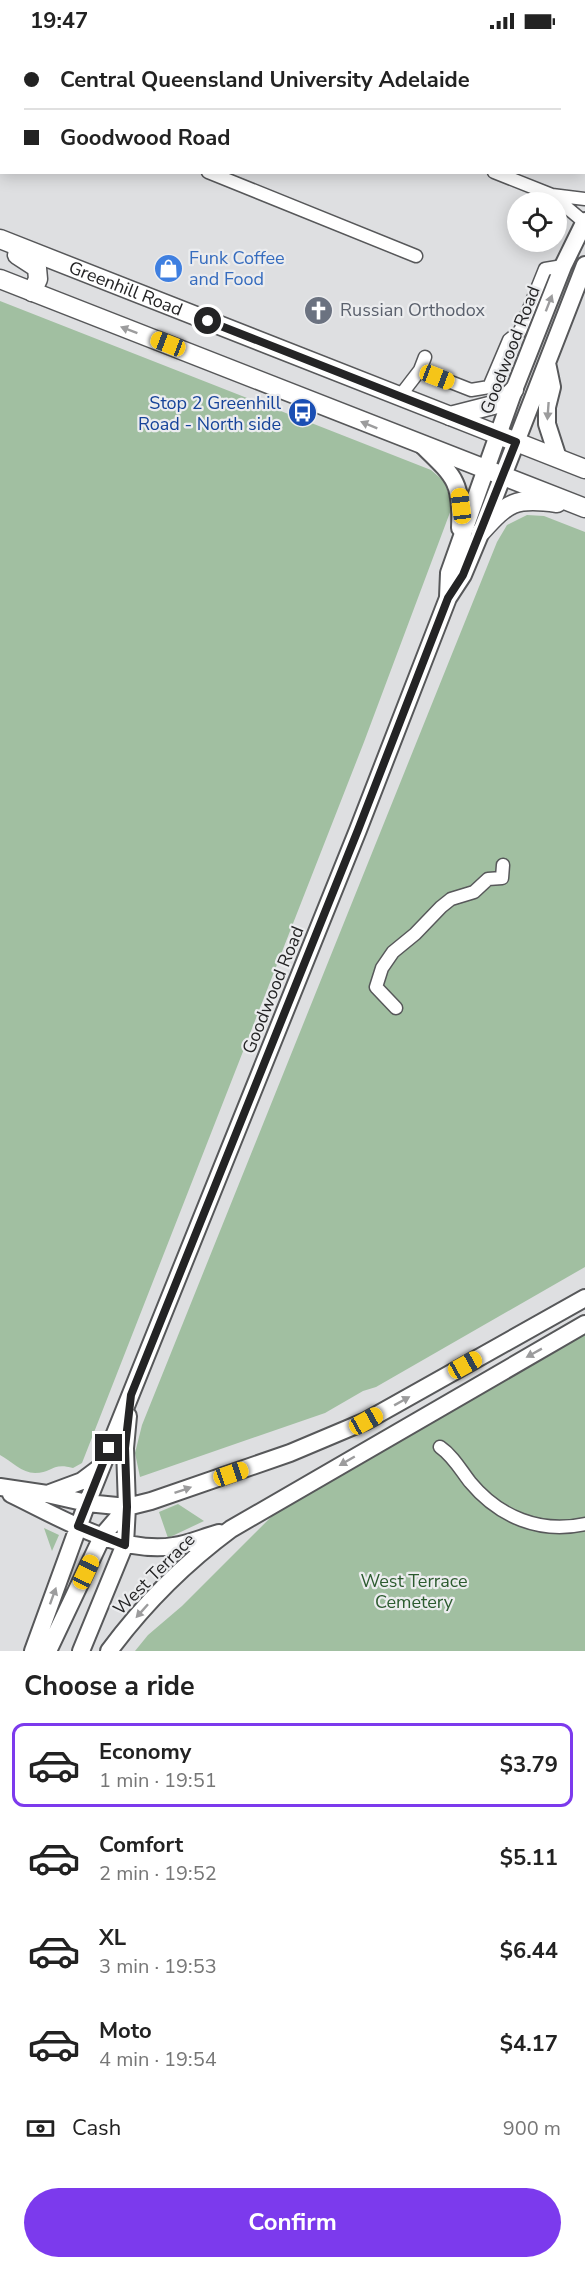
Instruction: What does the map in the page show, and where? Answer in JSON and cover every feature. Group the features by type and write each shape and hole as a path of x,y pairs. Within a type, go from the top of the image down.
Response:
{"highway":[{"path":"2,240 15,254 37,268 38,279 32,292"},
{"name":"Greenhill Road","path":"2,240 585,469"},
{"name":"Greenhill Road","path":"0,279 585,508"},
{"path":"450,416 501,403 514,390"},
{"path":"481,532 502,508 513,504 529,501 585,508"}],"main road":[{"name":"Goodwood Road","path":"448,598 448,573 514,390 563,266 585,221"},
{"name":"Goodwood Road","path":"78,1526 358,830 448,598 463,575 481,532 585,265"},
{"path":"547,363 552,387 547,407 547,424 558,458"},
{"path":"423,446 451,472 458,486 461,506 459,543"},
{"path":"0,1488 47,1494 87,1503 127,1507 151,1501 338,1434 366,1421 585,1298"},
{"path":"0,1488 78,1526 125,1545 174,1546 231,1529 585,1324"},
{"name":"Goodwood Road","path":"127,1507 125,1448 131,1395"},
{"path":"47,1494 82,1481 102,1466"},
{"path":"48,1651 103,1536 127,1507"},
{"name":"West Terrace","path":"81,1651 125,1545 127,1507"},
{"path":"33,1651 78,1526"},
{"name":"West Terrace","path":"109,1651 170,1581 231,1529"}],"street":[{"path":"213,174 416,256"},
{"path":"499,174 544,192"},
{"path":"567,197 585,199"},
{"path":"567,207 585,221"},
{"path":"420,370 471,390 489,387 509,340 520,331 545,269 563,266"},
{"path":"400,396 420,370 425,357"},
{"path":"396,1008 376,987 382,968 393,952 451,899 474,892 488,879 502,878 503,865"},
{"path":"440,1447 450,1454 472,1484 501,1511 533,1524 565,1528 585,1524"}],"green space":[{"path":"0,301 431,470 445,482 452,507 364,742 82,1463 73,1468 61,1466 35,1473 21,1469 0,1455"},
{"path":"527,515 544,516 585,532 585,1267 376,1387 363,1391 325,1413 140,1477 135,1453 142,1425 497,542 507,525"},
{"name":"West Terrace Cemetery","path":"585,1334 585,1651 135,1651 148,1635 182,1606 276,1512"},
{"path":"178,1504 204,1521 168,1538 159,1512"},
{"path":"44,1528 59,1535 52,1551"}],"place":[{"name":"Funk Coffee and Food","path":"168,268"},
{"name":"Russian Orthodox","path":"319,310"},
{"name":"Stop 2 Greenhill Road - North side","path":"302,413"}],"route":[{"path":"109,1448 78,1526 125,1545 127,1507 125,1448 131,1395 358,830 448,598 463,575 516,442 208,321"}]}
